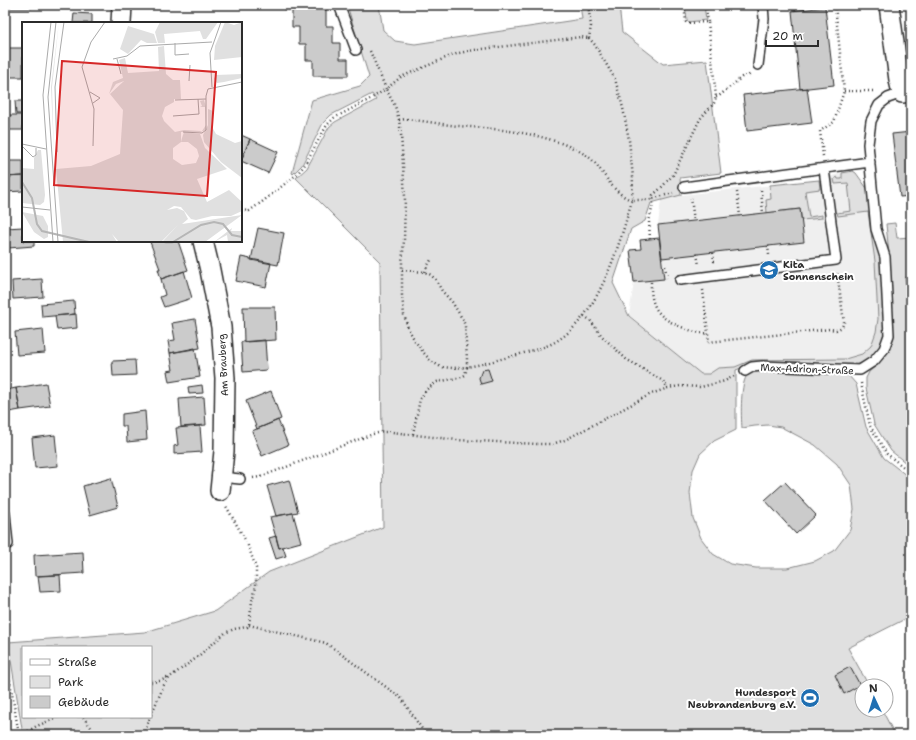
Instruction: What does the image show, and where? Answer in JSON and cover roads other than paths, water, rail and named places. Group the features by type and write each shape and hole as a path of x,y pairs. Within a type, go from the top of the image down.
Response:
{"street":[{"path":"121,22 122,5"},
{"path":"889,5 900,95"},
{"name":"Am Brauberg","path":"203,242 221,327 225,378 222,492"}],"lane":[{"path":"339,5 356,50"},
{"path":"758,65 764,19 763,5"},
{"name":"Max-Adrion-Straße","path":"745,371 752,367 762,366 860,370 874,361 884,349 889,335 885,257 876,229 868,144 870,121 879,105 900,95"},
{"path":"687,186 870,162"},
{"path":"680,280 836,260 824,169"},
{"path":"222,492 240,479"},
{"path":"5,514 8,544"}],"place":[{"name":"Kita Sonnenschein","path":"769,270"},
{"name":"Hundesport Neubrandenburg e.V.","path":"810,698"}]}
